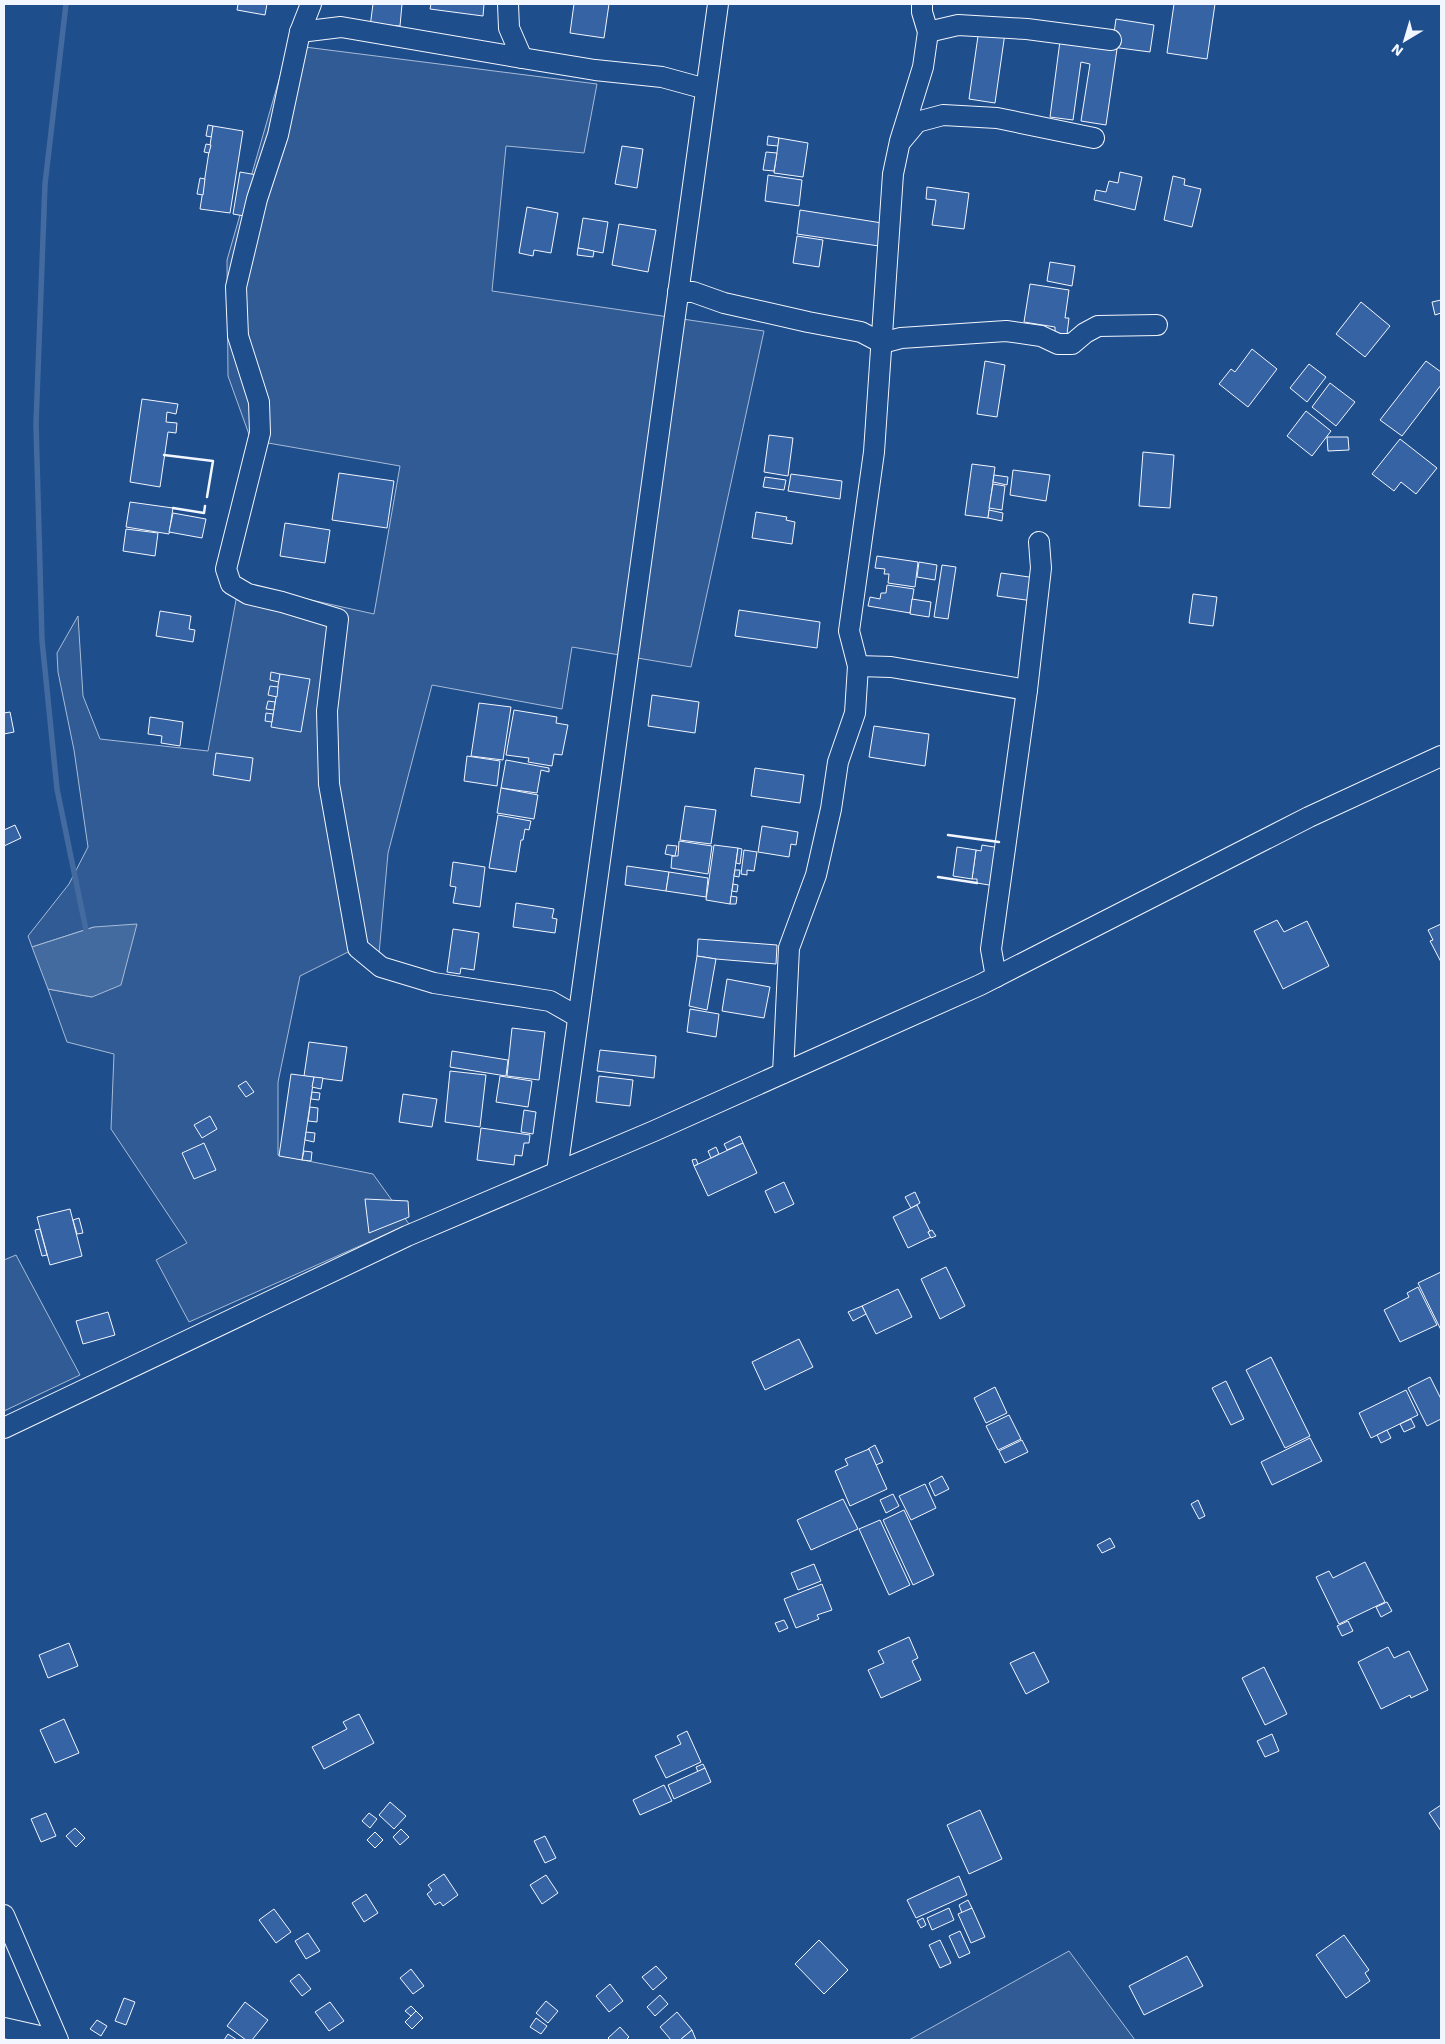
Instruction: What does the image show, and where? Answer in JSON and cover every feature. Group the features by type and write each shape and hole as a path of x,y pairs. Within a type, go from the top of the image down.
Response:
{"street":[{"path":"311,4 300,32 278,135 257,199 236,287 238,336 259,402 260,433 226,569 232,584 248,594 338,619 327,711 329,784 358,948 381,967 434,983 550,1001 578,1017"},
{"path":"508,4 509,28 522,58"},
{"path":"557,1172 718,4"},
{"path":"784,1072 789,948 816,874 831,809 838,762 855,713 858,666 849,631 874,452 893,174 900,141 923,67 928,32 922,12 922,4"},
{"path":"928,32 958,25 1027,29 1111,40"},
{"path":"300,32 341,26 595,70 662,76 706,89"},
{"path":"900,141 917,122 944,115 997,118 1094,138"},
{"path":"678,292 693,292 724,303 861,332 882,343 901,338 1006,330 1041,336 1058,344 1072,344 1085,333 1098,326 1157,325"},
{"path":"996,977 991,948 1027,690 1041,568 1038,542"},
{"path":"858,666 891,668 1027,690"},
{"path":"4,1428 407,1236 654,1131 996,977 1308,816 1441,756"},
{"path":"4,1915 57,2040"},
{"path":"4,2028 57,2040"}],"shaded area":[{"path":"289,45 597,84 584,153 506,146 492,291 764,331 691,667 572,647 562,709 432,685 388,853 379,954 348,952 300,976 278,1082 278,1155 373,1174 409,1224 189,1322 156,1260 187,1243 111,1129 114,1054 67,1042 48,989 92,997 94,927 32,947 28,936 69,884 88,847 74,750 58,672 57,653 78,616 83,696 100,739 208,751 239,584 374,614 400,466 251,440 228,376 227,260"},
{"path":"137,924 121,985 92,997 48,989 32,947 94,927"},
{"path":"16,1255 80,1375 4,1411 4,1260"},
{"path":"1069,1951 1135,2040 909,2040"}],"building":[{"path":"238,4 267,4 265,15 237,10"},
{"path":"373,4 402,4 400,26 370,27"},
{"path":"431,4 484,4 483,16 430,9"},
{"path":"574,4 609,4 604,38 570,33"},
{"path":"1174,4 1215,4 1207,59 1167,53"},
{"path":"1116,19 1154,25 1150,52 1112,47"},
{"path":"979,29 1005,33 995,103 969,99"},
{"path":"1060,41 1117,49 1106,125 1081,121 1090,64 1081,62 1073,120 1050,117"},
{"path":"208,125 213,126 212,137 206,136"},
{"path":"213,126 243,131 230,213 200,209"},
{"path":"768,136 779,138 778,146 767,145"},
{"path":"779,138 808,143 803,177 774,173"},
{"path":"206,144 211,145 209,153 204,152"},
{"path":"622,146 643,149 637,188 615,184"},
{"path":"766,152 777,153 774,171 763,170"},
{"path":"240,172 257,175 250,217 233,214"},
{"path":"1120,172 1142,177 1135,210 1094,200 1096,190 1106,192 1109,181 1118,183"},
{"path":"768,175 802,180 799,206 765,201"},
{"path":"1173,176 1185,179 1184,185 1201,189 1192,227 1164,220"},
{"path":"200,178 205,179 203,195 197,194"},
{"path":"927,187 969,193 964,229 932,225 936,200 926,199"},
{"path":"527,207 558,213 551,253 534,250 533,256 519,253"},
{"path":"800,210 882,223 879,246 797,234"},
{"path":"583,218 608,222 603,253 578,248"},
{"path":"619,224 656,230 648,272 612,265"},
{"path":"797,236 823,240 819,267 793,263"},
{"path":"578,248 594,251 593,257 577,255"},
{"path":"1050,262 1075,266 1072,286 1047,281"},
{"path":"1030,284 1069,290 1065,318 1069,318 1067,334 1055,333 1055,327 1024,322"},
{"path":"1441,300 1441,313 1435,315 1432,302"},
{"path":"1361,302 1390,326 1365,357 1336,334"},
{"path":"1252,349 1277,369 1248,407 1219,384 1231,369 1235,372"},
{"path":"985,361 1005,365 997,417 977,414"},
{"path":"1426,361 1441,372 1441,385 1402,436 1380,420"},
{"path":"1309,364 1326,377 1307,402 1290,388"},
{"path":"1330,383 1355,402 1336,426 1312,407"},
{"path":"142,399 178,404 176,414 167,412 166,422 177,423 176,433 168,432 160,487 130,482"},
{"path":"1306,411 1331,431 1312,456 1287,436"},
{"path":"769,435 793,438 788,476 764,472"},
{"path":"1327,437 1348,437 1349,450 1328,451"},
{"path":"1400,439 1437,468 1416,494 1401,482 1394,491 1372,474"},
{"path":"1143,452 1174,455 1170,508 1139,506"},
{"path":"972,464 995,467 988,518 965,515"},
{"path":"1013,470 1050,475 1046,501 1010,495"},
{"path":"339,473 394,481 387,528 332,520"},
{"path":"791,474 842,481 840,499 788,491"},
{"path":"994,475 1008,477 1007,485 993,482"},
{"path":"765,477 786,480 784,490 763,487"},
{"path":"993,484 1005,486 1002,510 989,508"},
{"path":"130,502 173,508 169,534 126,527"},
{"path":"989,510 1003,513 1002,521 988,518"},
{"path":"756,512 787,517 786,520 795,522 792,544 752,538"},
{"path":"173,513 206,519 202,538 169,532"},
{"path":"285,523 330,530 325,563 280,556"},
{"path":"126,529 158,533 155,556 123,551"},
{"path":"877,556 918,562 915,587 888,583 889,574 884,574 885,569 875,568"},
{"path":"919,562 937,565 935,580 917,577"},
{"path":"942,565 956,567 948,619 934,617"},
{"path":"1001,573 1036,578 1033,601 997,596"},
{"path":"887,585 914,589 910,613 868,606 870,597 880,599 881,593 886,593"},
{"path":"1193,594 1217,597 1213,626 1189,623"},
{"path":"912,599 931,602 929,617 910,614"},
{"path":"739,610 820,622 817,648 735,636"},
{"path":"160,611 191,616 189,629 195,630 193,642 156,636"},
{"path":"271,672 280,674 279,682 270,680"},
{"path":"280,674 310,679 301,732 271,727"},
{"path":"270,686 278,687 277,697 268,695"},
{"path":"652,695 699,702 695,733 648,726"},
{"path":"268,701 275,702 274,710 266,709"},
{"path":"479,703 511,707 503,760 471,756"},
{"path":"514,710 557,717 556,723 568,725 562,755 554,754 552,766 528,762 529,758 506,755"},
{"path":"10,712 14,732 4,734 4,713"},
{"path":"266,713 273,714 272,722 265,721"},
{"path":"150,717 183,722 180,746 161,743 162,736 148,734"},
{"path":"874,726 929,734 925,766 869,757"},
{"path":"216,753 253,758 250,781 213,775"},
{"path":"467,756 500,761 497,786 464,781"},
{"path":"506,760 549,768 549,772 541,770 537,793 501,788"},
{"path":"755,768 804,775 800,803 751,796"},
{"path":"501,788 538,795 534,819 497,813"},
{"path":"685,806 716,810 711,844 680,840"},
{"path":"498,815 531,821 529,830 525,829 523,840 521,840 516,872 489,868"},
{"path":"15,825 21,838 4,846 4,830"},
{"path":"762,826 798,832 796,845 791,844 789,857 758,852"},
{"path":"679,841 712,846 708,874 671,868 672,856 678,856"},
{"path":"667,845 677,846 675,856 665,854"},
{"path":"714,845 738,848 730,904 706,900"},
{"path":"982,845 1000,848 995,886 977,883 977,879 972,879 976,850 981,851"},
{"path":"957,847 976,850 972,879 953,876"},
{"path":"738,848 742,849 740,864 736,863"},
{"path":"744,850 757,852 754,871 747,870 747,875 741,874"},
{"path":"453,862 485,867 480,907 453,903 456,887 450,886"},
{"path":"627,866 669,872 666,891 625,885"},
{"path":"735,870 740,870 739,877 734,876"},
{"path":"669,872 708,878 706,897 666,891"},
{"path":"733,884 738,885 737,892 732,891"},
{"path":"731,896 737,897 736,904 730,904"},
{"path":"516,903 554,909 552,918 557,919 555,933 513,927"},
{"path":"1277,920 1284,932 1307,921 1329,966 1283,989 1254,931"},
{"path":"1441,924 1441,962 1430,941 1433,940 1428,930"},
{"path":"453,929 479,933 474,970 461,968 460,974 447,972"},
{"path":"698,939 777,945 776,964 697,956"},
{"path":"697,956 716,959 707,1010 689,1006"},
{"path":"727,979 770,987 764,1018 722,1011"},
{"path":"690,1009 719,1014 716,1037 687,1032"},
{"path":"512,1028 545,1032 539,1080 507,1076"},
{"path":"309,1042 347,1047 342,1081 304,1076"},
{"path":"600,1050 656,1056 654,1078 597,1071"},
{"path":"452,1051 508,1060 506,1076 450,1067"},
{"path":"450,1071 486,1075 480,1127 445,1122"},
{"path":"291,1074 314,1077 302,1160 279,1156"},
{"path":"500,1076 532,1081 528,1107 496,1102"},
{"path":"599,1076 633,1080 630,1106 596,1102"},
{"path":"314,1077 323,1078 321,1089 312,1087"},
{"path":"246,1081 254,1092 246,1097 238,1086"},
{"path":"312,1092 320,1093 319,1100 311,1099"},
{"path":"403,1094 437,1099 432,1127 399,1122"},
{"path":"310,1107 318,1108 317,1122 308,1121"},
{"path":"524,1110 536,1112 533,1134 521,1132"},
{"path":"210,1116 217,1129 202,1138 194,1125"},
{"path":"481,1128 530,1135 529,1143 524,1143 522,1156 515,1155 514,1165 477,1160"},
{"path":"306,1132 315,1133 314,1142 305,1140"},
{"path":"740,1136 743,1143 727,1150 724,1144"},
{"path":"204,1143 216,1170 194,1179 182,1153"},
{"path":"743,1143 757,1173 708,1196 694,1166"},
{"path":"716,1147 719,1154 711,1158 708,1151"},
{"path":"304,1151 312,1152 311,1161 302,1160"},
{"path":"696,1159 698,1164 694,1166 692,1160"},
{"path":"784,1182 794,1204 775,1213 765,1191"},
{"path":"915,1192 920,1203 911,1208 905,1197"},
{"path":"365,1199 408,1201 409,1217 369,1233"},
{"path":"917,1205 931,1237 908,1248 893,1217"},
{"path":"70,1209 82,1256 50,1265 37,1217"},
{"path":"79,1218 83,1233 77,1234 73,1220"},
{"path":"40,1229 47,1255 42,1256 35,1230"},
{"path":"932,1230 936,1236 931,1238 928,1232"},
{"path":"946,1267 965,1306 940,1319 921,1279"},
{"path":"1441,1272 1441,1330 1418,1283"},
{"path":"1418,1287 1437,1325 1400,1342 1384,1310 1409,1297 1407,1293"},
{"path":"898,1289 912,1317 876,1334 862,1306"},
{"path":"862,1306 866,1314 853,1321 848,1312"},
{"path":"108,1312 115,1335 83,1344 76,1321"},
{"path":"799,1339 813,1367 765,1390 752,1362"},
{"path":"1271,1357 1310,1436 1285,1448 1246,1370"},
{"path":"1430,1377 1441,1399 1441,1419 1427,1426 1408,1388"},
{"path":"1226,1381 1244,1419 1231,1425 1212,1388"},
{"path":"995,1387 1007,1413 986,1423 974,1398"},
{"path":"1406,1390 1418,1415 1371,1438 1359,1413"},
{"path":"1009,1415 1021,1439 998,1450 986,1426"},
{"path":"1411,1419 1415,1427 1404,1432 1400,1424"},
{"path":"1387,1430 1391,1438 1381,1443 1377,1435"},
{"path":"1310,1438 1322,1461 1272,1485 1261,1462"},
{"path":"1022,1440 1028,1452 1005,1463 999,1451"},
{"path":"875,1445 883,1462 876,1465 868,1449"},
{"path":"869,1449 887,1489 850,1506 835,1471 848,1465 845,1459"},
{"path":"942,1476 949,1489 935,1496 929,1483"},
{"path":"925,1484 936,1508 911,1520 899,1496"},
{"path":"893,1494 899,1506 886,1513 880,1500"},
{"path":"843,1499 858,1529 811,1550 797,1520"},
{"path":"1198,1500 1205,1516 1199,1519 1191,1504"},
{"path":"904,1510 934,1575 913,1585 883,1520"},
{"path":"880,1520 910,1585 889,1595 859,1529"},
{"path":"1110,1538 1115,1547 1102,1553 1097,1545"},
{"path":"1365,1562 1385,1602 1339,1624 1316,1577 1329,1571 1333,1578"},
{"path":"814,1564 821,1581 798,1590 791,1573"},
{"path":"822,1584 832,1610 817,1615 819,1619 796,1628 784,1599"},
{"path":"1387,1602 1392,1611 1381,1617 1376,1607"},
{"path":"784,1620 788,1628 779,1632 775,1623"},
{"path":"1348,1621 1353,1631 1342,1636 1337,1626"},
{"path":"909,1637 918,1658 912,1661 921,1680 881,1698 868,1670 884,1663 878,1651"},
{"path":"69,1643 78,1666 48,1678 39,1655"},
{"path":"1388,1647 1394,1658 1409,1651 1428,1690 1411,1698 1410,1695 1381,1709 1358,1662"},
{"path":"1034,1652 1049,1682 1026,1694 1010,1663"},
{"path":"1264,1667 1287,1714 1265,1725 1242,1678"},
{"path":"359,1714 374,1743 324,1769 312,1747 347,1729 343,1722"},
{"path":"64,1719 79,1753 55,1763 40,1730"},
{"path":"687,1731 701,1762 666,1778 655,1756 681,1744 677,1736"},
{"path":"1272,1734 1279,1751 1265,1757 1257,1741"},
{"path":"703,1764 705,1768 698,1772 696,1767"},
{"path":"705,1768 711,1782 674,1799 668,1785"},
{"path":"664,1785 672,1801 640,1815 633,1800"},
{"path":"390,1802 406,1816 394,1829 379,1815"},
{"path":"1441,1805 1441,1831 1429,1813"},
{"path":"980,1810 1002,1859 969,1874 947,1825"},
{"path":"46,1813 56,1836 41,1842 31,1819"},
{"path":"369,1813 377,1819 370,1828 362,1821"},
{"path":"75,1828 85,1838 76,1847 66,1836"},
{"path":"401,1829 409,1837 400,1845 393,1837"},
{"path":"375,1832 383,1840 375,1848 367,1840"},
{"path":"545,1836 556,1858 545,1863 534,1841"},
{"path":"444,1874 458,1895 443,1906 440,1902 435,1905 427,1894 432,1890 428,1885"},
{"path":"546,1875 558,1893 542,1904 530,1885"},
{"path":"959,1876 967,1895 916,1918 907,1900"},
{"path":"366,1894 378,1913 364,1922 352,1903"},
{"path":"968,1900 972,1908 962,1913 959,1905"},
{"path":"949,1908 954,1920 932,1930 927,1918"},
{"path":"972,1908 985,1937 971,1943 958,1914"},
{"path":"274,1909 291,1932 276,1943 259,1920"},
{"path":"923,1918 926,1925 921,1928 917,1921"},
{"path":"960,1931 970,1953 959,1958 949,1936"},
{"path":"308,1933 320,1951 306,1959 295,1941"},
{"path":"1344,1935 1369,1970 1365,1973 1370,1981 1346,1998 1316,1955"},
{"path":"819,1940 848,1970 824,1994 795,1964"},
{"path":"940,1940 951,1963 940,1968 929,1945"},
{"path":"1187,1956 1203,1986 1144,2015 1129,1986"},
{"path":"656,1966 667,1978 653,1990 642,1977"},
{"path":"411,1969 424,1986 413,1994 400,1978"},
{"path":"299,1974 311,1989 302,1996 290,1981"},
{"path":"610,1984 623,2001 609,2012 596,1996"},
{"path":"660,1995 668,2004 655,2016 647,2007"},
{"path":"124,1998 135,2002 126,2025 115,2021"},
{"path":"546,2001 558,2011 548,2023 536,2013"},
{"path":"245,2002 268,2020 252,2040 246,2040 227,2026"},
{"path":"330,2002 344,2021 329,2031 315,2012"},
{"path":"411,2006 416,2011 411,2016 405,2011"},
{"path":"416,2011 423,2018 412,2029 405,2022"},
{"path":"677,2012 692,2030 680,2040 671,2040 660,2027"},
{"path":"536,2018 547,2026 541,2034 530,2027"},
{"path":"97,2020 107,2026 101,2036 90,2029"},
{"path":"620,2027 629,2037 626,2040 610,2040 608,2038"},
{"path":"692,2030 696,2040 680,2040"},
{"path":"228,2034 237,2040 224,2040"}],"waterway":[{"path":"66,4 45,184 36,424 42,640 57,789 87,935"}],"wall":[{"path":"164,455 213,461 207,497"},
{"path":"173,508 204,513 205,506"},
{"path":"948,835 999,842"},
{"path":"938,877 977,883"}]}
